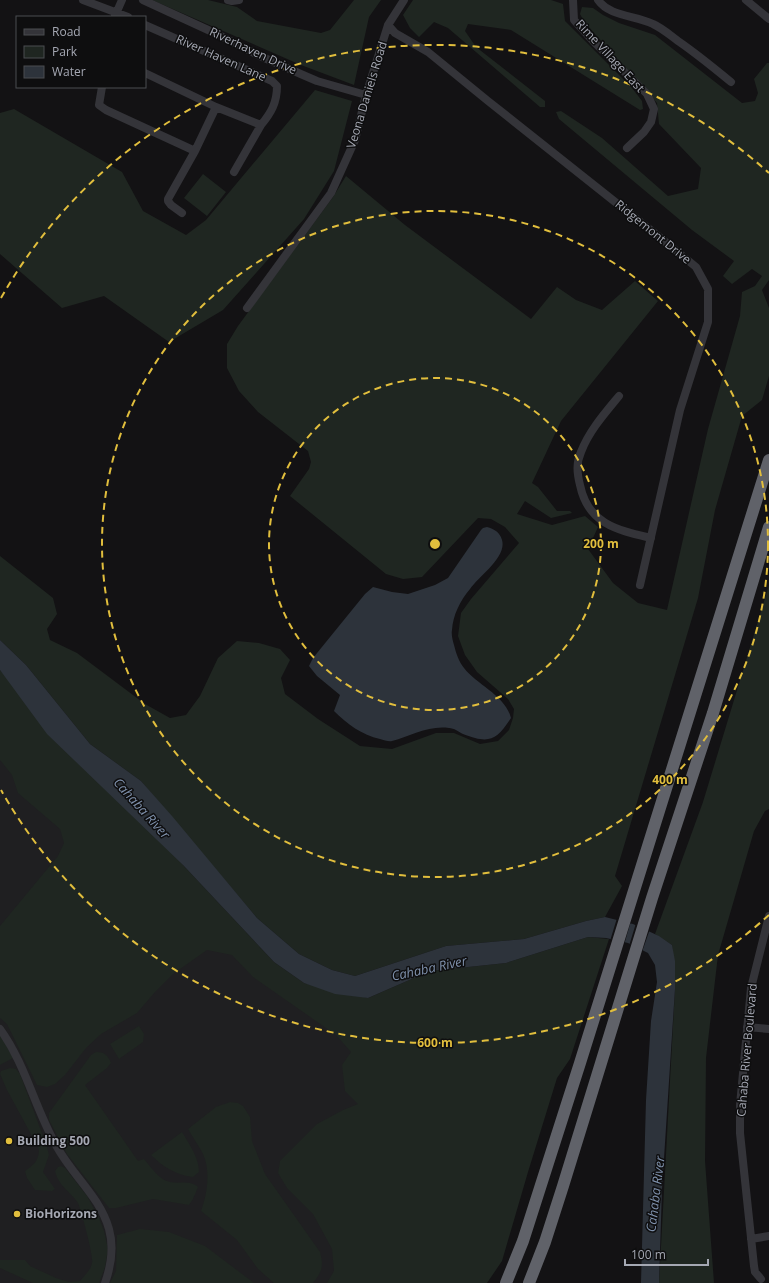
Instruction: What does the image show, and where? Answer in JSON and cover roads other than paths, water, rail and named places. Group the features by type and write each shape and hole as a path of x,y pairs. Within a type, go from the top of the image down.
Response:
{"highway":[{"path":"506,1283 523,1241 580,1063 769,460"},
{"path":"529,1283 554,1214 769,527"}],"street":[{"path":"83,0 116,14 122,0"},
{"name":"Riverhaven Drive","path":"144,0 260,56 317,81 366,95"},
{"path":"228,0 239,0"},
{"name":"Veona Daniels Road","path":"247,308 331,193 355,140 366,95 388,25 404,0"},
{"name":"Rime Village East","path":"573,0 574,20 647,94 654,109 651,122 644,132 627,148"},
{"path":"598,0 603,7 658,26 731,82"},
{"path":"746,0 769,19"},
{"name":"River Haven Lane","path":"146,25 272,81 277,86 277,95 270,116 260,125 234,172"},
{"name":"Ridgemont Drive","path":"388,25 395,33 428,52 696,267 708,289 708,322 680,410 640,585"},
{"path":"146,73 216,107 260,125"},
{"path":"102,88 99,105 106,110 195,151"},
{"path":"182,213 171,205 168,199 195,151 216,107"},
{"path":"619,396 593,428 580,452 577,470 582,493 592,513 607,524 651,538"},
{"name":"Cahaba River Boulevard","path":"761,1279 755,1272 754,1266 740,1119 741,1090 751,988 769,916"},
{"path":"747,1027 769,1029"},
{"path":"0,1030 16,1055 42,1119 57,1149 104,1214 109,1230 112,1251 105,1283"},
{"path":"751,1239 769,1236"}],"water":[{"path":"487,527 496,531 501,537 502,546 500,553 496,560 474,584 460,603 455,614 452,636 462,666 497,697 508,710 511,718 506,726 496,736 486,739 479,739 453,729 442,727 427,729 392,741 367,735 355,728 334,711 340,695 317,676 309,666 313,658 365,594 373,587 408,594 435,585 448,578 481,530"},
{"name":"Cahaba River","path":"0,640 26,665 90,744 141,781 257,918 299,954 332,970 355,976 446,946 524,939 605,917 633,924 659,936 672,945 675,961 675,989 662,1189 659,1283 641,1283 646,1100 651,1021 657,982 655,965 648,953 628,943 606,938 588,937 506,963 430,971 368,998 335,994 304,983 274,962 183,865 47,734 0,670"}],"place":[{"name":"Building 500","path":"9,1141"},
{"name":"BioHorizons","path":"17,1214"}]}
